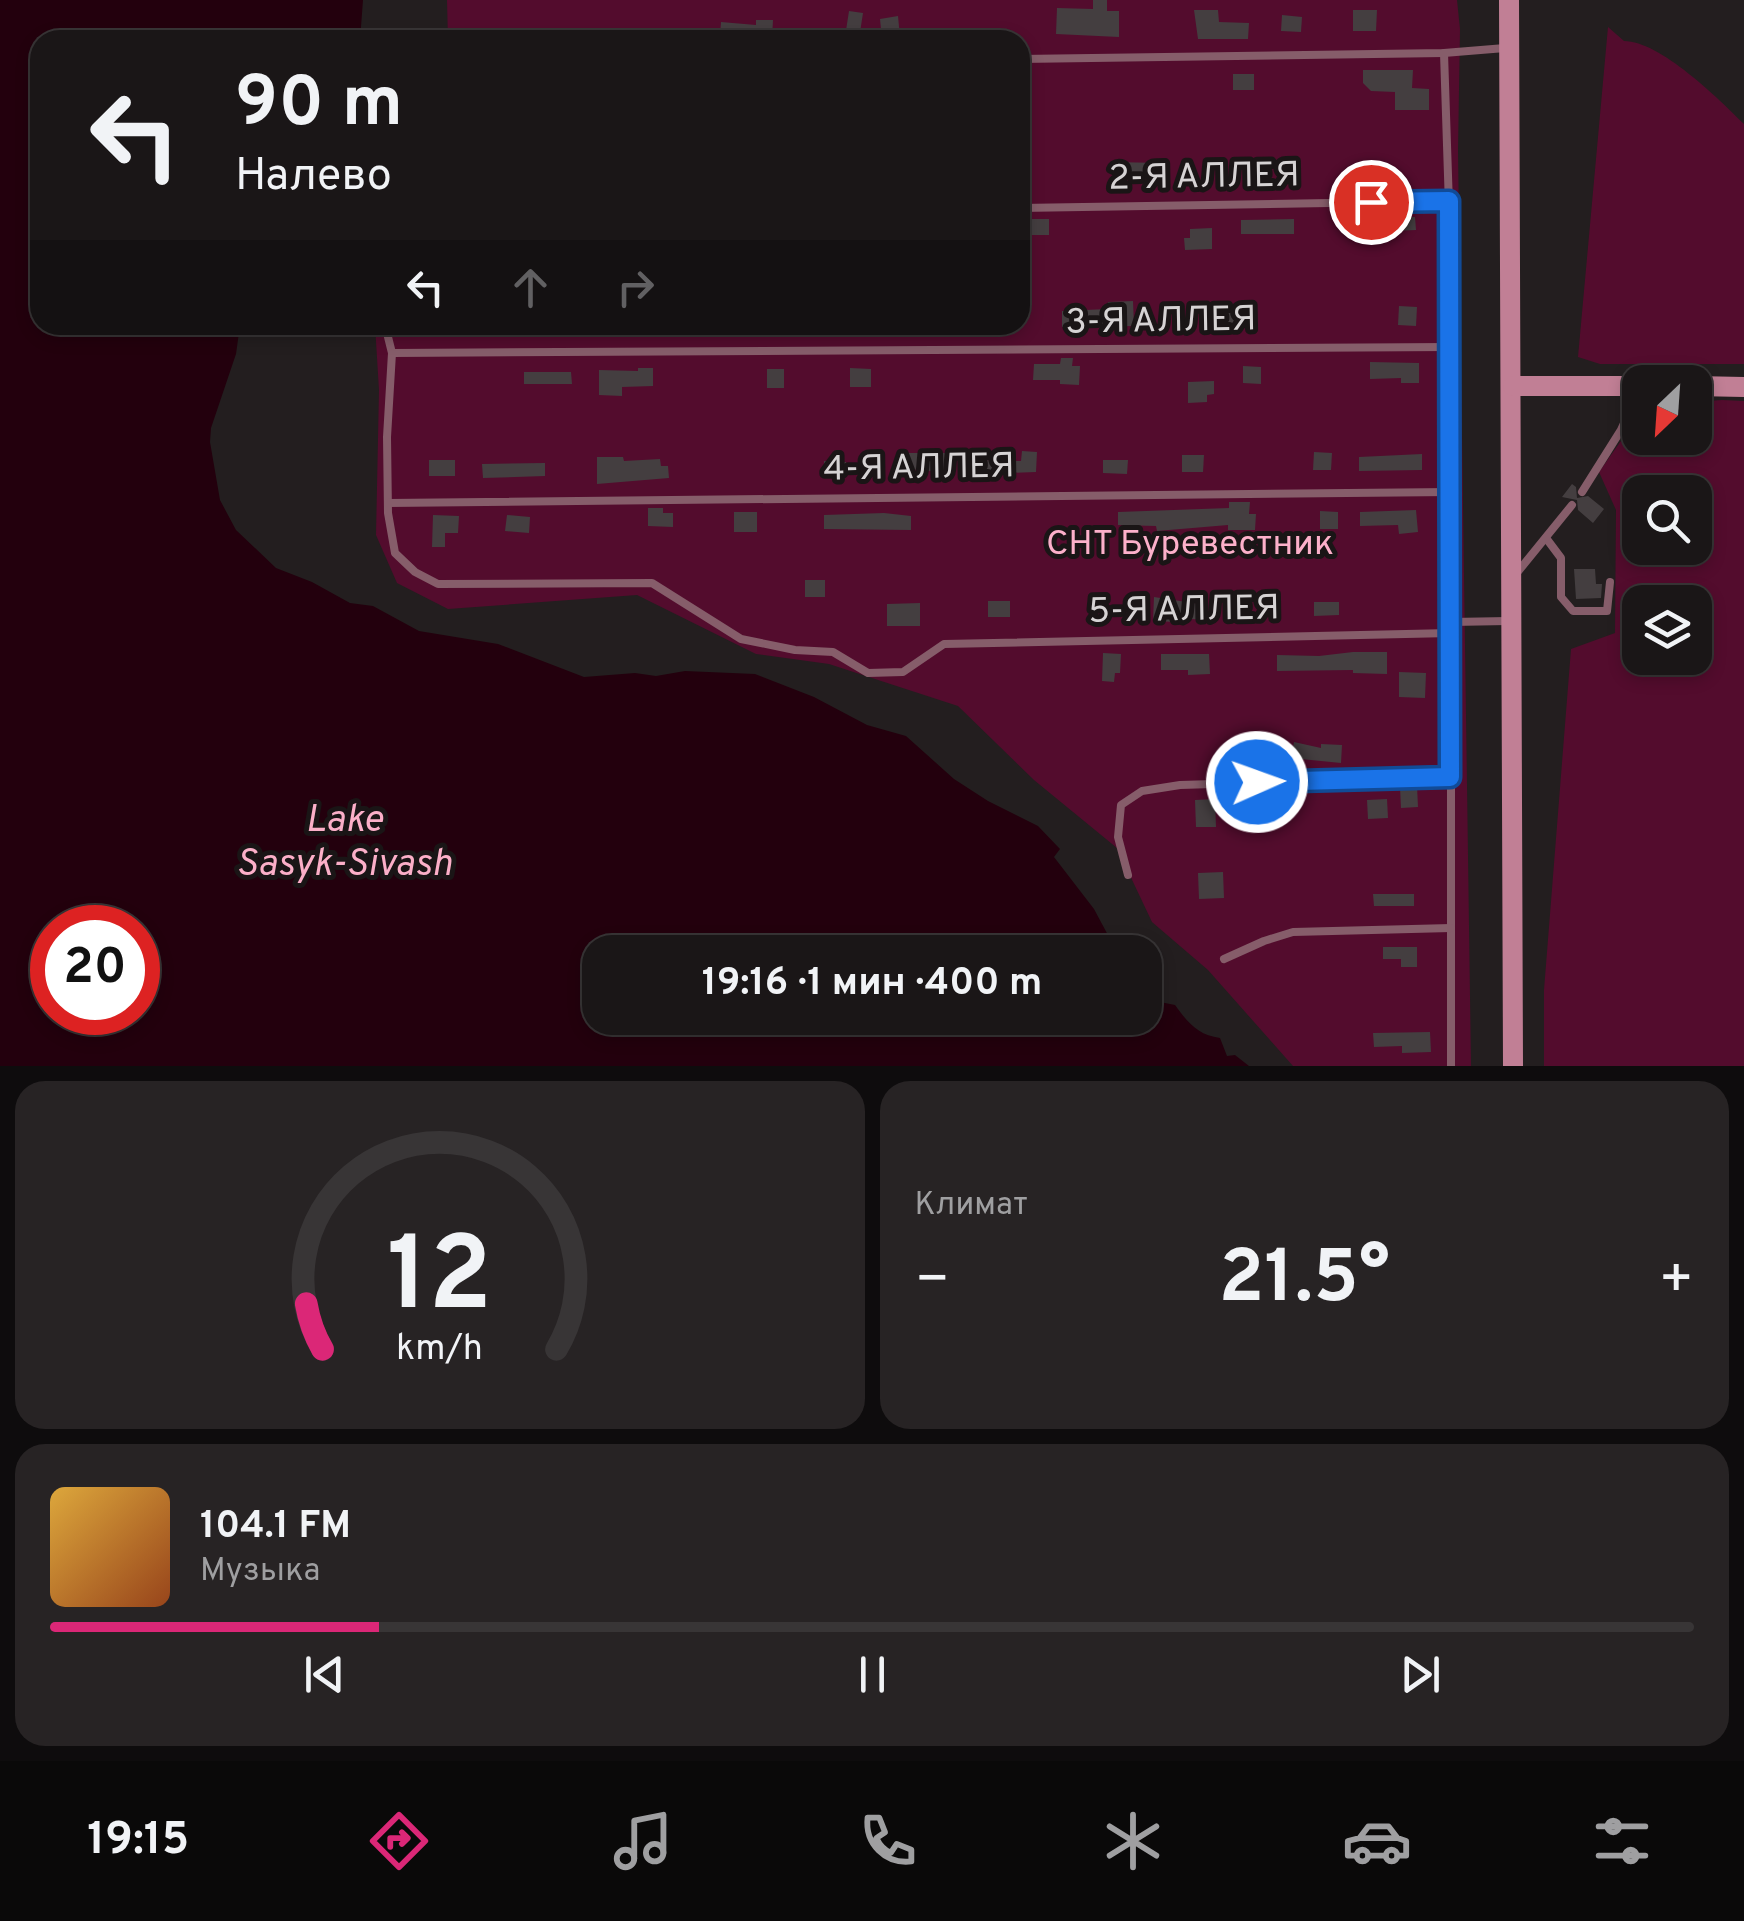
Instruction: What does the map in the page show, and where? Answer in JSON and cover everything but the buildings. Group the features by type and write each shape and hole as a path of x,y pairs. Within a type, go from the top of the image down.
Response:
{"main road":[{"path":"1510,0 1512,1066"},
{"path":"1513,386 1622,387"},
{"path":"1712,386 1744,386"}],"lane":[{"path":"1030,59 1444,53 1510,47"},
{"path":"1444,53 1451,347 1451,1066"},
{"name":"2-Я АЛЛЕЯ","path":"1030,208 1449,201"},
{"name":"5-Я АЛЛЕЯ","path":"388,335 392,353 386,437 388,503 395,554 414,572 438,584 652,583 741,640 794,650 833,652 868,672 904,672 944,644 1450,633"},
{"name":"3-Я АЛЛЕЯ","path":"392,353 1451,347"},
{"path":"1582,492 1622,426"},
{"name":"4-Я АЛЛЕЯ","path":"388,503 1451,492"},
{"path":"1513,578 1572,504"},
{"path":"1546,538 1561,558 1561,597 1572,612 1607,611 1610,582"},
{"path":"1450,622 1513,620"},
{"path":"1128,875 1118,837 1121,805 1142,791 1180,785 1450,777"},
{"path":"1224,960 1293,932 1451,928"}],"green space":[{"name":"СНТ Буревестник","path":"447,0 1457,0 1471,1066 1293,1066 1208,970 1152,922 1117,848 1034,780 958,706 829,664 756,654 637,595 448,609 397,583 376,535 379,390 376,335 1030,335 1030,30 448,30"},
{"path":"1608,27 1624,41 1654,50 1671,61 1744,124 1744,364 1600,364 1578,357"},
{"path":"1712,401 1744,401 1744,1066 1544,1066 1544,990 1571,649 1615,633 1616,510 1599,472 1622,439 1622,455 1712,455"}],"water":[{"name":"Lake Sasyk-Sivash","path":"0,0 363,0 361,30 30,30 30,335 239,335 210,442 220,500 236,530 276,568 350,603 373,606 419,631 498,644 584,677 635,673 656,676 685,671 755,674 814,697 867,725 906,736 954,779 1038,826 1060,849 1054,857 1094,909 1108,935 582,935 582,1035 1162,1035 1162,1002 1175,1005 1194,1027 1220,1038 1227,1056 1235,1055 1249,1066 0,1066"}],"route":[{"path":"1257,782 1450,777 1449,201 1371,202"}]}
